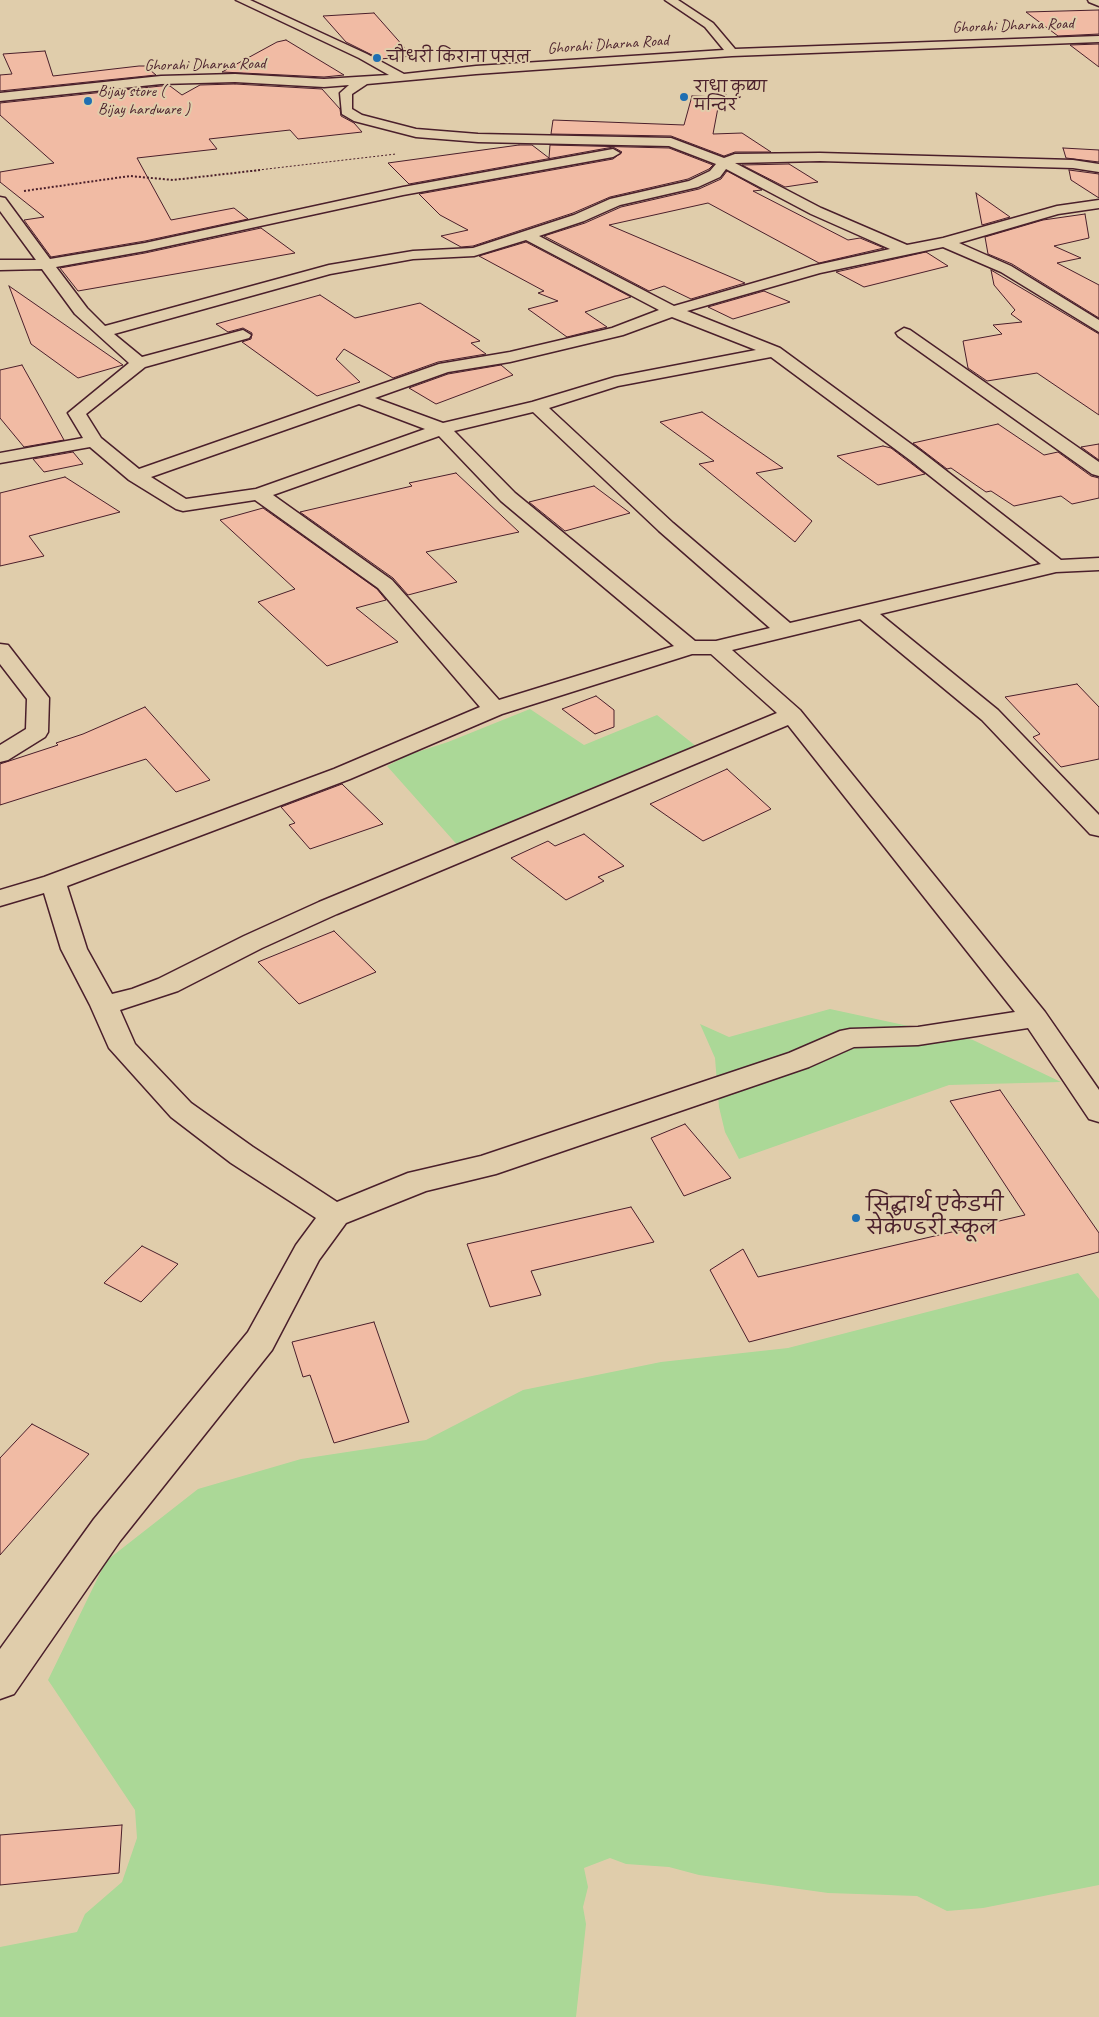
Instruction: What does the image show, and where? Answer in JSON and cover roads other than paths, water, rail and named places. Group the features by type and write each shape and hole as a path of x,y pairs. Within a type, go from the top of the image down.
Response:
{"street":[{"path":"241,0 363,56 401,78"},
{"path":"670,0 709,25 732,53"},
{"path":"1094,0 1099,2"},
{"name":"Ghorahi Dharna Road","path":"0,97 161,80 234,78 324,83 401,78 476,70 732,53 1099,39"},
{"path":"364,81 346,93 346,112 358,118 416,132 478,138 671,142 724,163 816,211 905,250"},
{"path":"0,266 47,264 145,247 404,191 671,142"},
{"path":"102,332 329,270 413,255 474,252 579,218 615,202 693,184 715,174 724,163 735,158 810,157 1073,164 1099,168"},
{"path":"0,201 81,310 102,332 139,363"},
{"path":"136,476 361,399 445,368 510,357 617,332 672,312 817,269 945,242 1057,210 1099,204"},
{"path":"527,235 672,312 774,351 916,456 1056,566"},
{"path":"945,242 1006,269 1099,327"},
{"path":"904,332 1099,470"},
{"path":"243,335 139,363 76,413 94,441 136,476 183,506 258,494 442,429 538,406 615,382 774,351"},
{"path":"361,399 442,429 508,496 690,648"},
{"path":"538,406 572,441 659,521 786,631"},
{"path":"0,458 94,441"},
{"path":"258,494 386,584 494,708"},
{"path":"0,898 53,882 342,774 494,708 690,648 716,647 1056,566 1099,564"},
{"path":"864,612 990,714 1099,830"},
{"path":"716,647 792,715 1035,1018 1099,1112"},
{"path":"0,650 38,698 37,732 0,755"},
{"path":"104,1005 168,985 253,942 328,908 792,715"},
{"path":"53,882 74,949 104,1005 123,1048 181,1110 242,1155 335,1215"},
{"path":"0,1681 107,1530 260,1341 307,1253 335,1215 419,1181 484,1166 799,1060 850,1038 918,1036 1035,1018"}],"place":[{"name":"चौधरी किराना पसल","path":"377,58"},
{"name":"राधा कृष्ण मन्दिर","path":"684,97"},
{"name":"Bijay store ( Bijay hardware )","path":"88,101"},
{"name":"सिद्धार्थ एकेडमी सेकेण्डरी स्कूल","path":"856,1218"}]}
